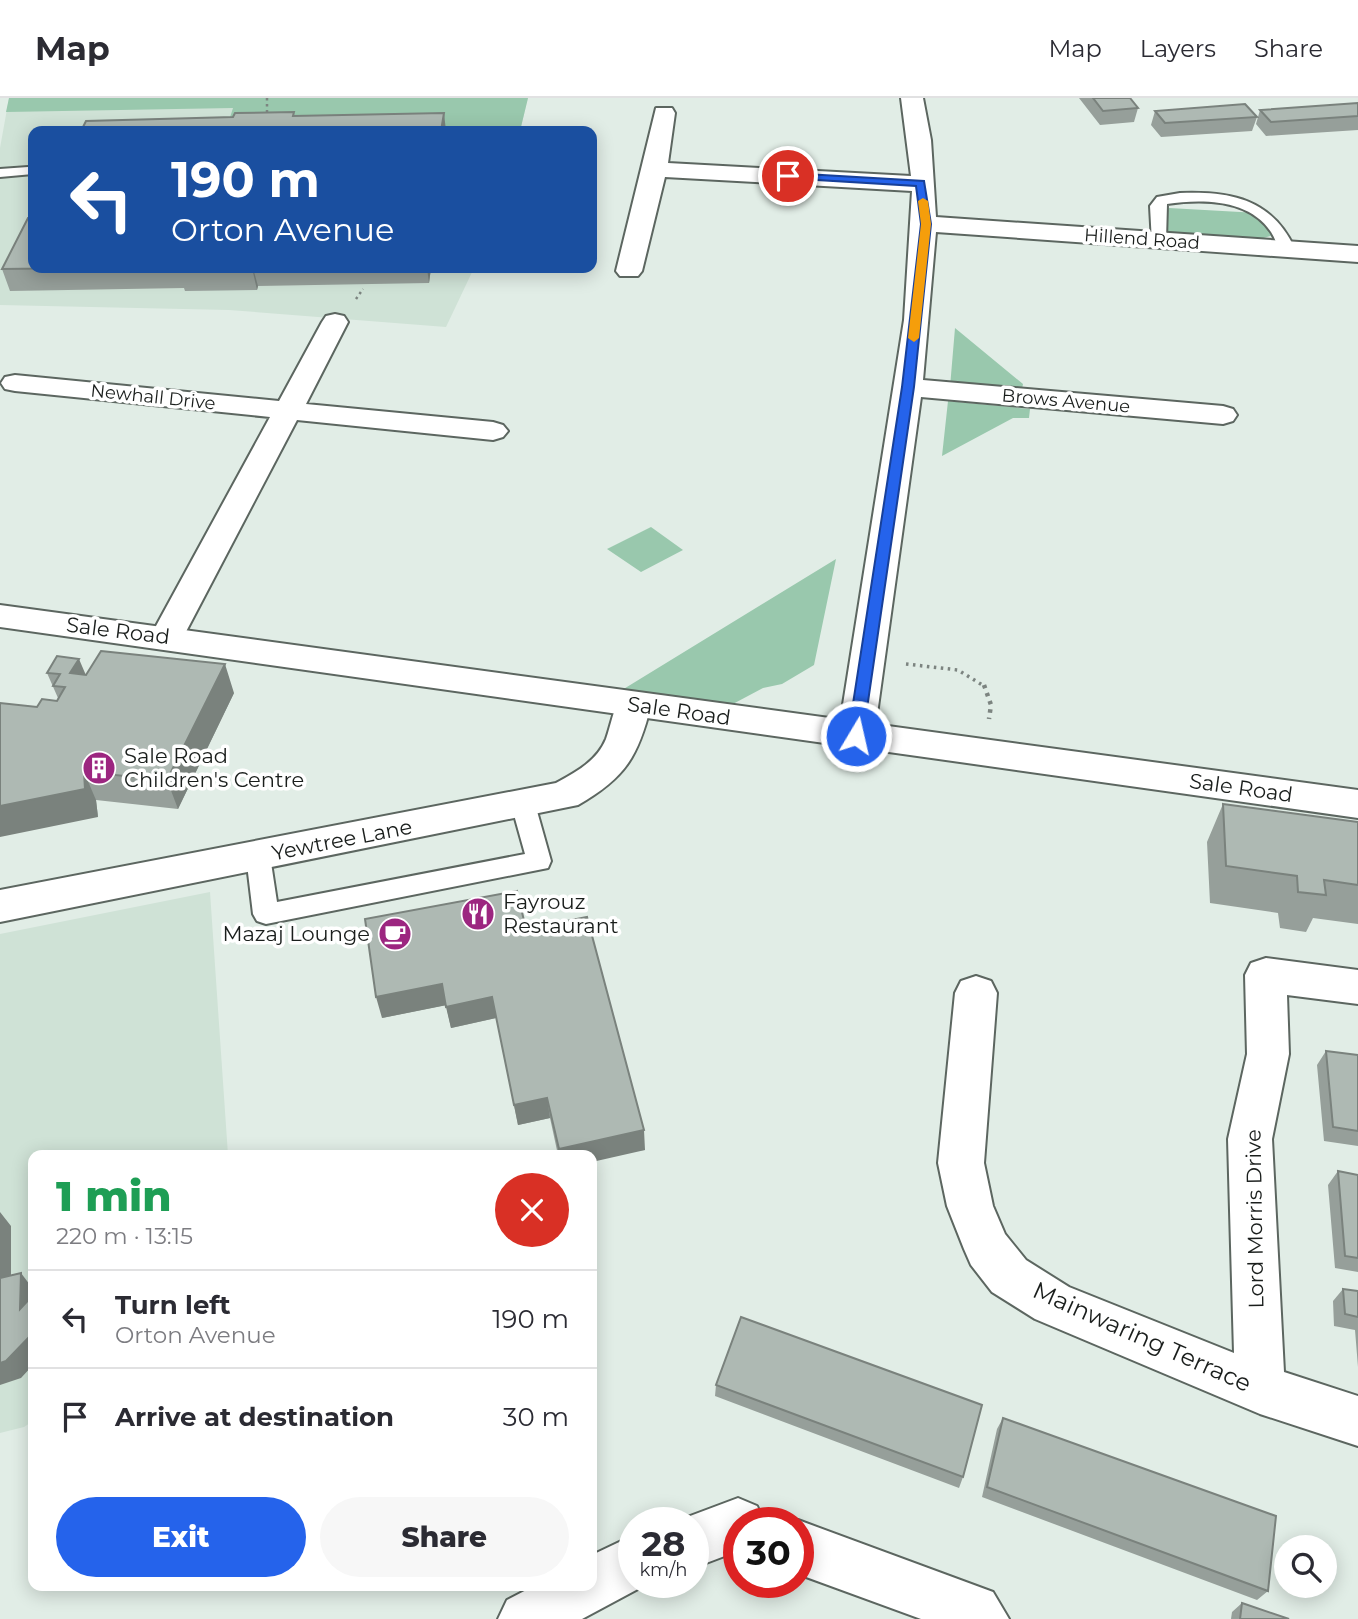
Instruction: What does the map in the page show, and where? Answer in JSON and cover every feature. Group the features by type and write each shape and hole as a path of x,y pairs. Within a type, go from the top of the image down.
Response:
{"street":[{"path":"856,736 908,387 926,224 918,122 912,98"},
{"path":"629,271 655,169 664,113"},
{"path":"655,169 921,184"},
{"name":"Hillend Road","path":"926,224 1358,254"},
{"path":"167,637 290,411 335,322"},
{"name":"Newhall Drive","path":"15,383 494,431"},
{"name":"Brows Avenue","path":"908,387 1223,415"},
{"name":"Sale Road","path":"0,616 1358,804"},
{"name":"Yewtree Lane","path":"0,906 565,795 600,776 622,749 633,705"},
{"name":"Lord Morris Drive","path":"1260,1389 1250,1139 1268,1054 1266,975 1358,987"},
{"name":"Mainwaring Terrace","path":"976,993 961,1163 970,1206 988,1249 1009,1276 1052,1303 1260,1389 1358,1421"},
{"path":"814,1553 974,1611 981,1619"},
{"path":"597,1581 618,1570"},
{"path":"526,1619 579,1591"}],"lane":[{"path":"0,173 28,171"},
{"path":"1158,240 1158,205 1162,200 1231,200 1251,206 1270,218 1282,232 1287,249"},
{"path":"258,856 266,914 539,861 523,804"}],"path":[{"path":"267,98 267,126"},
{"path":"867,659 958,670 983,683 990,705 984,753"}],"shaded area":[{"path":"9,98 528,98 521,126 28,126 28,273 472,273 446,327 229,310 0,305 0,148"},
{"path":"210,892 228,1150 28,1150 28,1424 0,1433 0,934"}],"green space":[{"path":"9,98 528,98 521,126 227,126 233,108 6,112"},
{"path":"1169,208 1258,213 1274,235 1260,239 1166,232 1161,212"},
{"path":"955,328 1023,384 1021,394 950,387"},
{"path":"948,401 1030,409 1029,418 1013,418 942,456"},
{"path":"651,527 683,550 641,572 607,549"},
{"path":"836,559 814,665 782,684 763,688 731,705 622,690"}],"building":[{"path":"1093,98 1130,98 1138,108 1103,111"},
{"path":"1358,103 1358,116 1271,122 1260,110"},
{"path":"1245,104 1257,117 1165,123 1155,111"},
{"path":"294,112 293,116 444,113 442,126 84,126 86,121 233,117 235,113"},
{"path":"28,218 28,269 2,269"},
{"name":"Sale Road Children's Centre","path":"101,651 225,664 167,780 84,772 85,789 0,806 0,703 37,707 42,699 57,701 65,687 53,686 60,674 47,673 57,656 79,659 70,673 86,675"},
{"path":"1223,804 1358,822 1358,885 1324,880 1326,895 1298,892 1297,876 1226,866"},
{"path":"517,891 526,929 587,917 644,1130 559,1149 547,1098 514,1105 492,997 446,1007 442,984 376,997 365,919"},
{"path":"1326,1051 1358,1055 1358,1131 1333,1127"},
{"path":"1338,1171 1358,1175 1358,1258 1345,1256"},
{"path":"21,1273 20,1309 28,1300 28,1338 6,1361 0,1363 0,1278"},
{"path":"1343,1289 1358,1291 1358,1317 1345,1314"},
{"path":"741,1317 982,1405 963,1477 716,1385"},
{"path":"1003,1418 1276,1516 1268,1591 987,1487"},
{"path":"1242,1603 1289,1619 1240,1619"}],"slow traffic":[{"path":"914,338 926,224 923,201"}],"place":[{"name":"Sale Road Children's Centre","path":"99,768"},
{"name":"Fayrouz Restaurant","path":"478,914"},
{"name":"Mazaj Lounge","path":"395,934"}],"route":[{"path":"788,176 921,184 926,224 908,387 856,736"}]}
